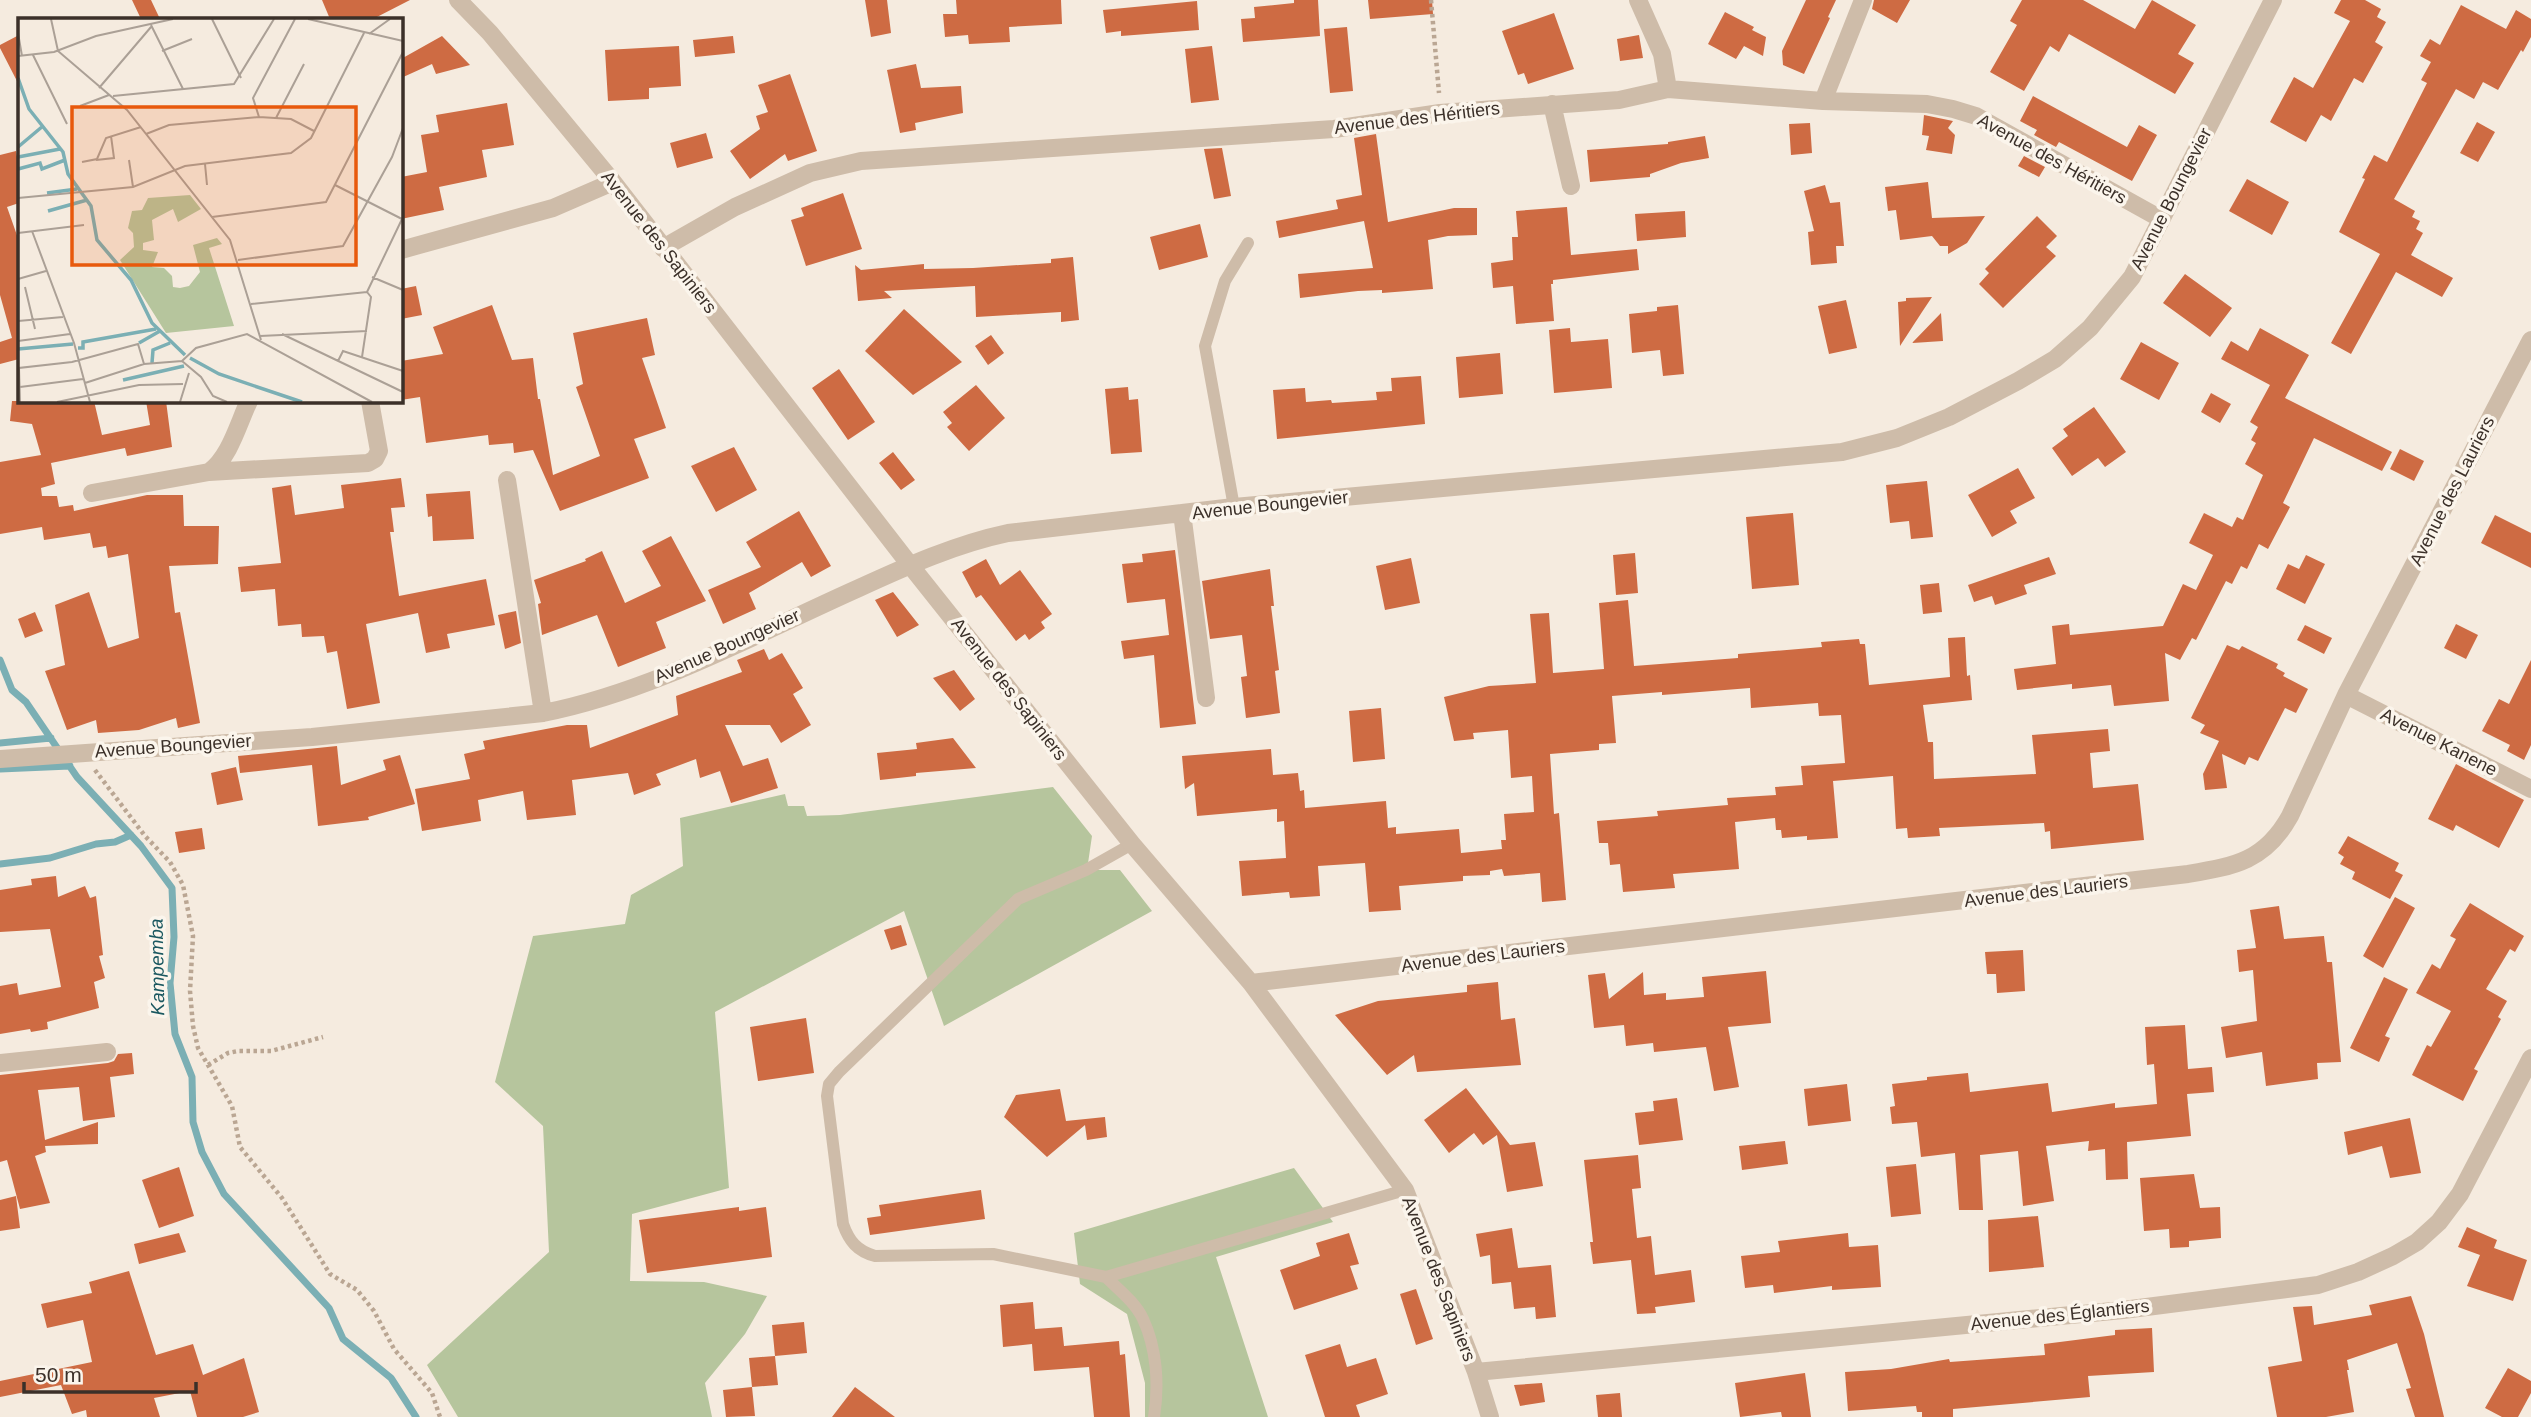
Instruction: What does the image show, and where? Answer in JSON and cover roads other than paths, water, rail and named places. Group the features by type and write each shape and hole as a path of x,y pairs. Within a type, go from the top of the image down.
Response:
{"street":[{"name":"Avenue des Sapiniers","path":"458,0 490,33 613,182 1132,844 1251,983 1405,1191 1490,1417"},
{"path":"1638,0 1662,54 1668,89"},
{"path":"1823,101 1863,0"},
{"name":"Avenue Boungevier","path":"0,759 312,737 543,713 575,706 674,671 911,565 978,540 1008,533 1234,507 1842,452 1897,438 1949,417 2018,381 2055,359 2090,328 2132,277 2273,0"},
{"name":"Avenue des Héritiers","path":"663,248 735,207 810,173 861,161 1322,130 1440,113 1619,100 1668,89 1823,101 1927,104 1953,108 1976,116 2161,219"},
{"path":"1552,104 1571,186"},
{"path":"402,250 553,208 613,182"},
{"name":"Avenue des Lauriers","path":"1251,983 2188,874 2240,864 2265,848 2280,834 2347,695 2531,340"},
{"path":"209,472 218,466 226,453 249,402"},
{"path":"92,493 209,472 368,463 375,459 379,451 370,402"},
{"path":"507,480 543,713"},
{"path":"1182,513 1206,698"},
{"name":"Avenue Kanene","path":"2347,695 2531,789"},
{"path":"0,1063 107,1052"},
{"name":"Avenue des Églantiers","path":"1475,1372 2123,1310 2318,1285 2358,1272 2393,1256 2417,1242 2439,1222 2460,1194 2531,1058"}],"lane":[{"path":"1234,507 1205,346 1225,281 1248,243"},
{"path":"1132,844 1086,870 1018,900 829,1084 827,1096 844,1224 848,1236 863,1252 875,1256 993,1254 1106,1278 1405,1191"},
{"path":"1106,1278 1142,1317 1156,1372 1157,1398 1154,1417"}],"waterway":[{"name":"Kampemba","path":"0,660 12,690 26,702 77,777 141,846 172,888 174,937 170,983 175,1034 192,1077 193,1122 202,1152 224,1194 329,1308 343,1339 391,1378 416,1417"},
{"path":"0,743 51,738"},
{"path":"0,769 70,766"},
{"path":"0,864 50,858 96,844 115,842 131,835"}]}
